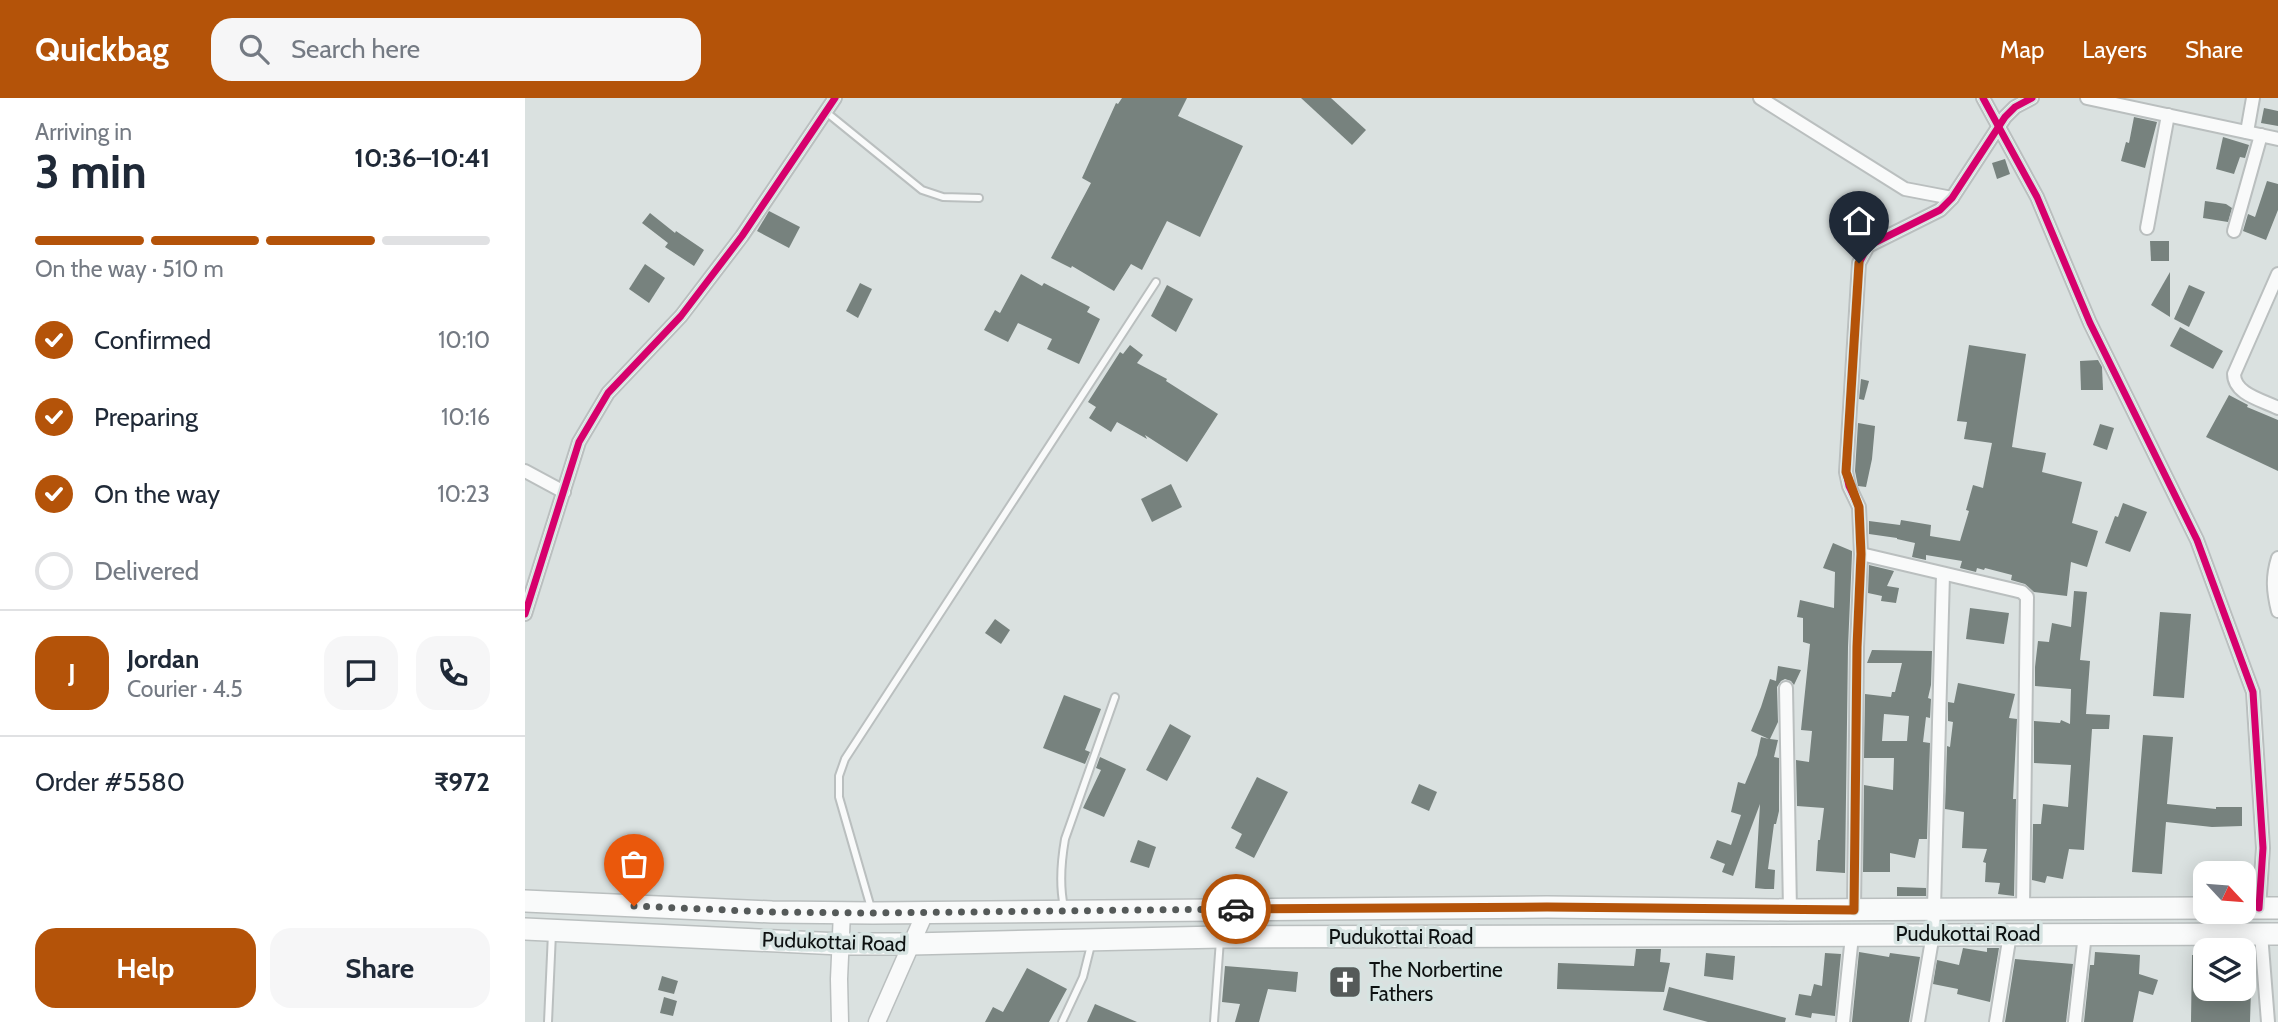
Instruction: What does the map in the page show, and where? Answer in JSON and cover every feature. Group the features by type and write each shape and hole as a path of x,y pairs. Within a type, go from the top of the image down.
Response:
{"highway":[{"name":"Pudukottai Road","path":"525,901 772,912 873,913 1547,907 1790,910 2193,908"},
{"path":"1547,907 1550,936"},
{"name":"Pudukottai Road","path":"525,929 840,944 1220,937 2269,934"}],"street":[{"path":"525,614 579,442 608,393 681,316 735,246 835,98"},
{"path":"1760,98 1905,189 1952,198"},
{"path":"1983,98 2037,197 2091,323 2197,540 2253,692 2263,848 2260,908"},
{"path":"1854,910 1857,647 1861,554 1859,507 1846,472 1859,263 1868,246 1940,210 1952,198 1997,127 2015,107 2031,98"},
{"path":"2087,98 2278,139"},
{"path":"2147,228 2161,114 2158,98"},
{"path":"2246,132 2253,98"},
{"path":"2234,231 2261,135"},
{"path":"2278,274 2234,374 2234,382 2239,390 2278,408"},
{"path":"525,471 564,492"},
{"path":"1861,554 2022,592 2027,597 2023,908"},
{"path":"2278,558 2273,582 2278,611"},
{"path":"1918,1022 1933,934 1943,574"},
{"path":"1786,688 1790,910"},
{"path":"839,1022 842,912"},
{"path":"877,1022 925,913"},
{"path":"1996,1022 2010,934"},
{"path":"2075,1022 2085,934"},
{"path":"2268,1022 2269,934"},
{"path":"1843,1022 1852,936"}],"lane":[{"path":"826,112 922,190 943,197 979,198"},
{"path":"873,913 839,797 839,776 845,759 1156,282"},
{"path":"1065,911 1061,893 1061,872 1065,839 1115,697"},
{"path":"548,1022 552,930"},
{"path":"1214,1022 1220,937"},
{"path":"1062,1022 1083,977 1091,939"}],"building":[{"path":"1122,98 1187,98 1178,116 1243,146 1200,237 1167,221 1142,270 1131,264 1114,291 1072,266 1071,268 1051,258 1091,183 1082,178 1116,103"},
{"path":"1301,98 1331,98 1366,130 1352,145"},
{"path":"2264,108 2278,111 2278,126 2261,123"},
{"path":"2134,117 2157,122 2145,168 2121,161 2126,142 2129,143"},
{"path":"2223,137 2249,145 2245,158 2240,157 2234,174 2216,169"},
{"path":"2005,159 2010,174 1997,179 1992,163"},
{"path":"2267,181 2278,184 2278,210 2266,240 2243,231 2248,214 2255,217"},
{"path":"2205,201 2226,204 2232,208 2228,222 2203,218"},
{"path":"769,211 800,227 789,248 757,231"},
{"path":"650,213 675,233 676,231 704,250 694,266 665,247 668,243 642,223"},
{"path":"2150,241 2169,241 2169,261 2151,261"},
{"path":"645,264 665,278 649,303 629,289"},
{"path":"2170,272 2170,317 2151,305"},
{"path":"1021,274 1090,307 1087,312 1100,319 1079,364 1047,349 1052,339 1018,323 1008,342 984,330 995,310 1000,313"},
{"path":"860,283 872,289 858,318 846,311"},
{"path":"1167,285 1193,299 1176,332 1151,316"},
{"path":"2189,285 2205,292 2189,327 2174,319"},
{"path":"2180,327 2223,351 2213,369 2170,346"},
{"path":"1130,345 1143,355 1137,363 1167,379 1166,381 1218,414 1187,462 1145,435 1147,439 1117,422 1111,432 1089,418 1096,407 1088,402 1120,352 1123,354"},
{"path":"1969,345 2026,354 2012,447 2046,453 2042,472 2082,482 2072,523 2098,531 2087,567 2071,562 2067,596 2034,592 2025,584 2011,580 2012,575 1985,568 1977,568 1976,572 1960,568 1962,561 1926,555 1926,560 1912,557 1915,543 1869,534 1869,521 1900,525 1901,520 1931,525 1930,536 1960,541 1973,485 1983,488 1992,443 1964,439 1967,422 1957,421"},
{"path":"2098,360 2102,367 2103,390 2081,390 2080,361"},
{"path":"1861,379 1869,381 1864,400 1859,399"},
{"path":"2229,395 2248,405 2247,407 2278,420 2278,471 2206,437"},
{"path":"1858,423 1875,426 1866,487 1858,486 1855,471"},
{"path":"2100,424 2114,428 2107,450 2093,445"},
{"path":"1171,484 1182,507 1152,522 1141,499"},
{"path":"2123,503 2147,512 2130,552 2105,543"},
{"path":"1833,543 1852,551 1845,873 1816,871 1824,808 1797,806 1796,760 1809,762 1812,731 1801,730 1810,644 1803,642 1803,618 1797,617 1800,600 1834,608 1835,572 1823,568"},
{"path":"1869,565 1894,571 1887,586 1899,588 1896,603 1881,601 1882,596 1868,593"},
{"path":"2074,591 2087,592 2080,660 2090,661 2086,714 2110,715 2109,729 2092,729 2084,850 2069,849 2063,879 2047,876 2045,883 2032,880 2033,824 2041,824 2043,804 2068,807 2071,765 2034,763 2034,721 2060,723 2061,720 2070,724 2071,689 2035,686 2035,667 2038,641 2049,642 2052,623 2071,627"},
{"path":"1970,608 2009,613 2004,644 1966,639"},
{"path":"2160,612 2191,614 2184,698 2153,696"},
{"path":"995,619 1010,630 1001,644 985,633"},
{"path":"1872,650 1932,651 1928,698 1931,699 1930,718 1926,717 1923,742 1930,743 1927,839 1919,839 1915,858 1890,853 1890,872 1863,872 1864,785 1893,790 1894,758 1864,758 1865,694 1891,697 1892,692 1895,692 1902,663 1867,663","holes":["1884,714 1909,716 1907,741 1882,741"]},
{"path":"1778,666 1801,670 1794,685 1785,679 1777,687 1778,722 1770,739 1778,740 1774,757 1779,758 1779,811 1774,824 1768,869 1775,870 1774,889 1765,889 1755,888 1760,804 1733,876 1722,872 1725,864 1710,858 1717,840 1731,845 1741,815 1731,812 1738,782 1745,784 1761,737 1769,739 1751,731 1770,679 1776,681"},
{"path":"1958,683 2015,694 2009,718 2017,719 2013,799 2016,799 2014,896 1998,894 2000,883 1985,882 1986,863 1983,862 1987,849 1962,848 1964,812 1945,809 1947,746 1950,747 1953,722 1948,721 1948,702 1954,703"},
{"path":"1064,695 1101,709 1085,750 1090,752 1085,764 1043,748"},
{"path":"1170,724 1191,736 1167,781 1146,770"},
{"path":"2143,735 2173,737 2167,804 2216,809 2242,807 2242,826 2212,827 2166,822 2162,874 2132,872"},
{"path":"1100,757 1126,769 1104,817 1083,808 1101,770 1096,768"},
{"path":"1257,777 1288,792 1254,858 1235,848 1242,834 1231,828"},
{"path":"1419,784 1437,792 1429,811 1411,803"},
{"path":"1138,840 1156,847 1149,868 1130,862"},
{"path":"1897,887 1926,888 1926,896 1897,896"},
{"path":"1963,948 1987,952 1987,948 1999,948 1990,1002 1957,994 1958,989 1933,984 1937,960 1959,965"},
{"path":"1636,949 1661,949 1660,962 1670,963 1664,992 1557,989 1558,963 1634,966"},
{"path":"1859,952 1889,957 1890,953 1920,957 1909,1022 1852,1022"},
{"path":"2095,952 2140,955 2139,974 2158,980 2153,995 2139,991 2133,1022 2084,1022 2090,965 2094,965"},
{"path":"1706,953 1735,956 1733,980 1704,976"},
{"path":"1825,953 1841,954 1835,1016 1812,1013 1811,1018 1795,1015 1799,994 1811,996 1814,984 1822,986"},
{"path":"2193,955 2193,1001 2251,1001 2250,1022 2191,1022"},
{"path":"2015,959 2073,964 2066,1022 2005,1022"},
{"path":"1225,966 1298,972 1296,992 1268,989 1259,1022 1235,1022 1240,1004 1222,1002"},
{"path":"1027,968 1067,989 1049,1022 985,1022 993,1007 1003,1012"},
{"path":"662,976 678,981 674,994 658,990"},
{"path":"1669,987 1786,1018 1785,1022 1708,1022 1663,1010"},
{"path":"664,997 677,1001 673,1016 660,1013"},
{"path":"1095,1004 1137,1022 1087,1022"}],"cycle path":[{"path":"525,614 579,442 608,393 681,316 742,236 835,98"},
{"path":"1983,98 2037,197 2090,323 2197,540 2253,692 2263,848 2259,908"},
{"path":"1854,910 1857,647 1861,554 1859,507 1846,472 1859,263 1868,246 1940,210 1952,198 2005,117 2015,107 2032,98"}],"way so far":[{"path":"634,906 873,913 1236,909"}],"place":[{"name":"The Norbertine Fathers","path":"1345,982"}],"route":[{"path":"1236,909 1547,907 1854,910 1857,647 1861,554 1859,507 1846,472 1859,263"}]}
